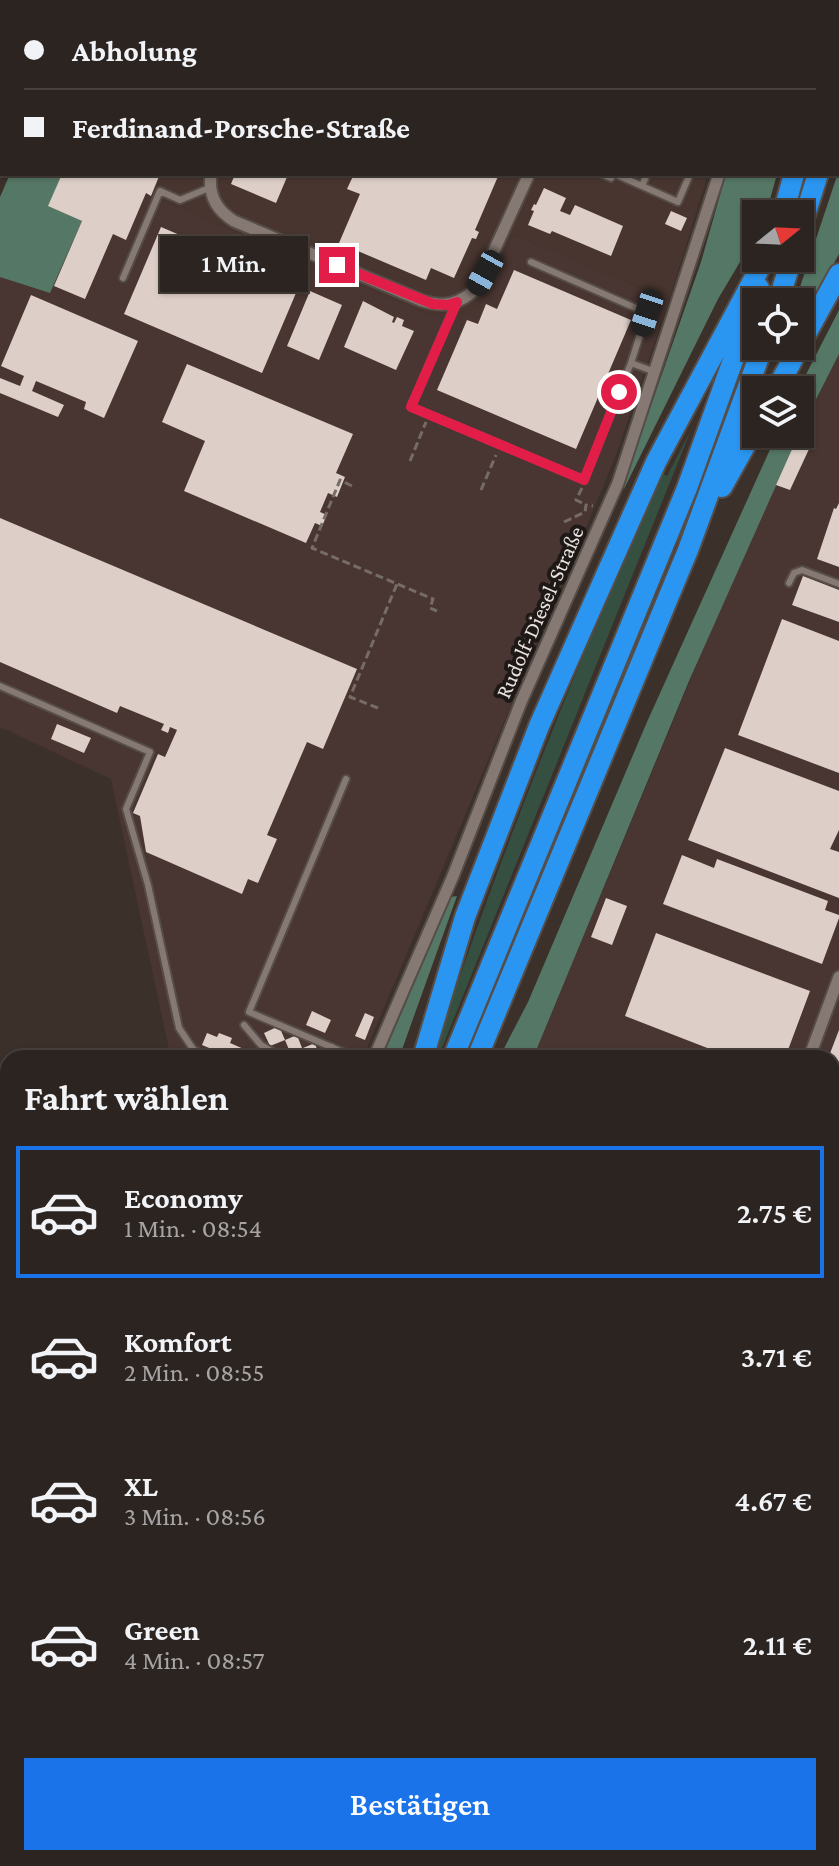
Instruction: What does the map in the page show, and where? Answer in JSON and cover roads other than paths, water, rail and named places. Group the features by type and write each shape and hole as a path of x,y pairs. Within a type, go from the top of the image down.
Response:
{"highway":[{"path":"787,200 793,176"},
{"path":"800,200 815,176"},
{"path":"809,200 815,176"},
{"path":"425,1050 465,917 528,754 590,607 656,462 759,272"},
{"path":"456,1050 687,488 762,272"},
{"path":"814,320 839,274"},
{"path":"480,1050 688,550 758,360"},
{"path":"688,550 744,448"}],"street":[{"path":"211,176 209,188 221,213 234,221 420,300 448,305 464,300 477,288 528,176"},
{"name":"Rudolf-Diesel-Straße","path":"377,1050 453,876 521,702 618,483 718,176"},
{"path":"812,1050 839,977"}],"lane":[{"path":"619,176 678,202 689,176"},
{"path":"642,186 646,176"},
{"path":"123,278 160,191 180,200 209,188"},
{"path":"457,302 411,407 584,480 631,363 647,313 531,262"},
{"path":"631,363 655,372"},
{"path":"789,583 794,573 802,570 839,584"},
{"path":"0,686 150,752 126,809 148,885 179,1028 185,1040 197,1050"},
{"path":"339,1050 249,1012 346,779"},
{"path":"244,1025 269,1050"}]}
